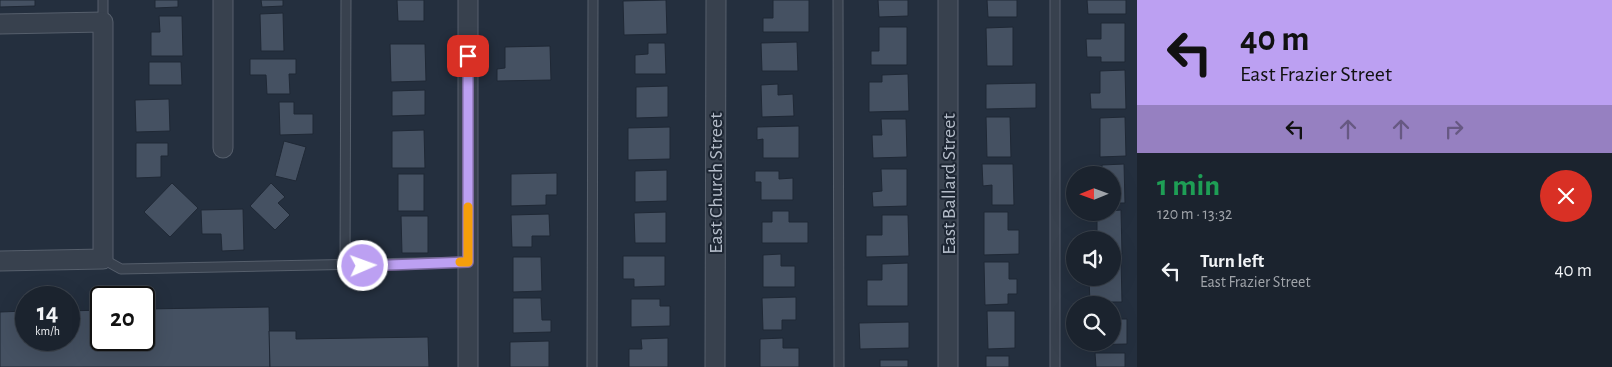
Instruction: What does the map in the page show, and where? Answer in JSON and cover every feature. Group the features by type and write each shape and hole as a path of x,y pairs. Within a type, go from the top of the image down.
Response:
{"street":[{"path":"223,0 223,148"},
{"path":"468,0 468,367"},
{"name":"East Church Street","path":"715,367 716,0"},
{"name":"East Ballard Street","path":"948,0 948,367"},
{"path":"0,24 103,22 103,259 0,261"}],"lane":[{"path":"103,0 103,22"},
{"path":"345,266 346,0"},
{"path":"592,367 593,0"},
{"path":"838,0 839,367"},
{"path":"1054,0 1055,367"},
{"path":"103,259 121,269 345,266 468,262"}],"building":[{"path":"0,0 35,0 35,6 0,7"},
{"path":"155,0 178,0 178,7 155,8"},
{"path":"261,0 283,0 283,6 262,7"},
{"path":"397,0 424,0 424,21 398,21"},
{"path":"666,0 667,34 624,35 623,1"},
{"path":"773,0 809,0 809,32 763,32 763,18 773,18"},
{"path":"878,0 908,0 908,16 879,17"},
{"path":"987,0 1017,0 1017,17 988,17"},
{"path":"1087,0 1126,0 1126,14 1088,14"},
{"path":"283,13 284,51 261,51 260,14"},
{"path":"159,16 182,16 183,56 151,56 151,32 160,32"},
{"path":"1101,23 1125,23 1125,62 1101,62 1101,57 1087,57 1086,39 1101,39"},
{"path":"879,27 907,27 907,65 871,65 871,51 879,51"},
{"path":"1013,27 1013,66 987,66 986,28"},
{"path":"797,42 798,71 762,71 761,43"},
{"path":"648,43 665,43 666,74 635,74 635,55 648,54"},
{"path":"390,44 425,44 426,81 391,82"},
{"path":"550,46 551,80 497,81 497,69 505,68 505,47"},
{"path":"250,59 296,59 296,74 289,74 290,94 267,94 266,75 250,75"},
{"path":"149,62 181,62 182,85 149,85"},
{"path":"1125,70 1126,109 1091,109 1090,93 1100,93 1100,71"},
{"path":"908,74 909,111 869,112 869,82 882,82 882,75"},
{"path":"1036,83 1036,108 986,109 986,84"},
{"path":"778,84 778,95 793,94 794,116 762,117 761,85"},
{"path":"668,86 668,117 636,118 636,87"},
{"path":"425,90 425,115 392,116 392,91"},
{"path":"169,99 170,131 136,132 135,100"},
{"path":"279,102 294,102 294,114 313,114 313,134 280,135"},
{"path":"986,117 1010,117 1011,157 987,157"},
{"path":"1125,117 1126,156 1100,157 1100,118"},
{"path":"881,119 906,119 907,157 873,158 872,135 882,135"},
{"path":"799,126 799,158 763,158 763,139 757,140 757,127"},
{"path":"670,127 670,159 628,160 628,128"},
{"path":"424,130 425,168 392,168 392,131"},
{"path":"284,141 306,147 296,181 275,176"},
{"path":"136,143 168,143 168,156 161,156 161,177 136,178"},
{"path":"982,164 1013,164 1014,205 992,205 992,185 983,186"},
{"path":"1124,164 1125,203 1121,203 1121,166 1102,165"},
{"path":"881,169 907,169 907,206 873,207 872,192 882,191"},
{"path":"667,170 667,201 635,202 635,171"},
{"path":"755,171 779,171 779,179 793,178 793,200 761,200 761,182 755,182"},
{"path":"557,173 557,195 546,195 546,205 511,206 511,174"},
{"path":"398,174 424,174 424,211 398,211"},
{"path":"172,183 198,208 170,237 144,212"},
{"path":"271,183 285,197 278,203 290,215 275,230 250,206"},
{"path":"243,209 244,250 222,251 221,234 202,234 201,210"},
{"path":"1121,210 1122,254 1121,231 1097,231 1097,221 1121,221"},
{"path":"772,211 789,211 789,222 808,222 808,243 762,243 762,222 772,222"},
{"path":"666,212 666,243 635,243 634,213"},
{"path":"984,212 1008,212 1008,230 1019,230 1019,254 984,255"},
{"path":"549,214 550,236 532,236 532,247 512,247 511,215"},
{"path":"882,215 908,215 909,256 866,257 866,235 882,235"},
{"path":"401,216 428,216 428,253 402,253"},
{"path":"781,254 781,266 795,266 795,287 763,287 763,255"},
{"path":"623,256 665,256 665,286 634,287 634,279 623,279"},
{"path":"513,257 541,257 542,291 513,292"},
{"path":"1121,259 1122,302 1121,296 1090,296 1089,286 1121,286"},
{"path":"984,262 1009,262 1009,279 1017,279 1017,294 1008,294 1008,304 985,305"},
{"path":"908,263 908,306 867,306 867,280 882,280 882,264"},
{"path":"796,297 796,320 782,320 782,330 763,330 762,298"},
{"path":"513,298 541,298 542,320 551,320 551,332 513,333"},
{"path":"631,299 660,299 660,306 670,306 670,326 631,327"},
{"path":"269,307 270,367 0,367 0,312 15,311 15,351 80,351 80,311 90,310 90,351 155,351 155,309"},
{"path":"987,311 1015,311 1015,348 988,349"},
{"path":"1121,319 1127,319 1127,344 1121,344"},
{"path":"909,322 909,348 860,349 859,323"},
{"path":"269,331 296,331 296,339 428,337 429,367 270,367"},
{"path":"668,338 668,367 629,367 629,349 642,349 641,339"},
{"path":"783,338 783,348 799,348 799,367 760,367 760,339"},
{"path":"549,341 549,367 510,367 510,342"},
{"path":"1095,353 1125,353 1125,367 1096,367"},
{"path":"986,356 1009,356 1009,367 986,367"},
{"path":"880,360 908,360 908,367 880,367"}],"slow traffic":[{"path":"460,262 468,262 468,207"}],"route":[{"path":"363,266 468,262 468,56"}]}
